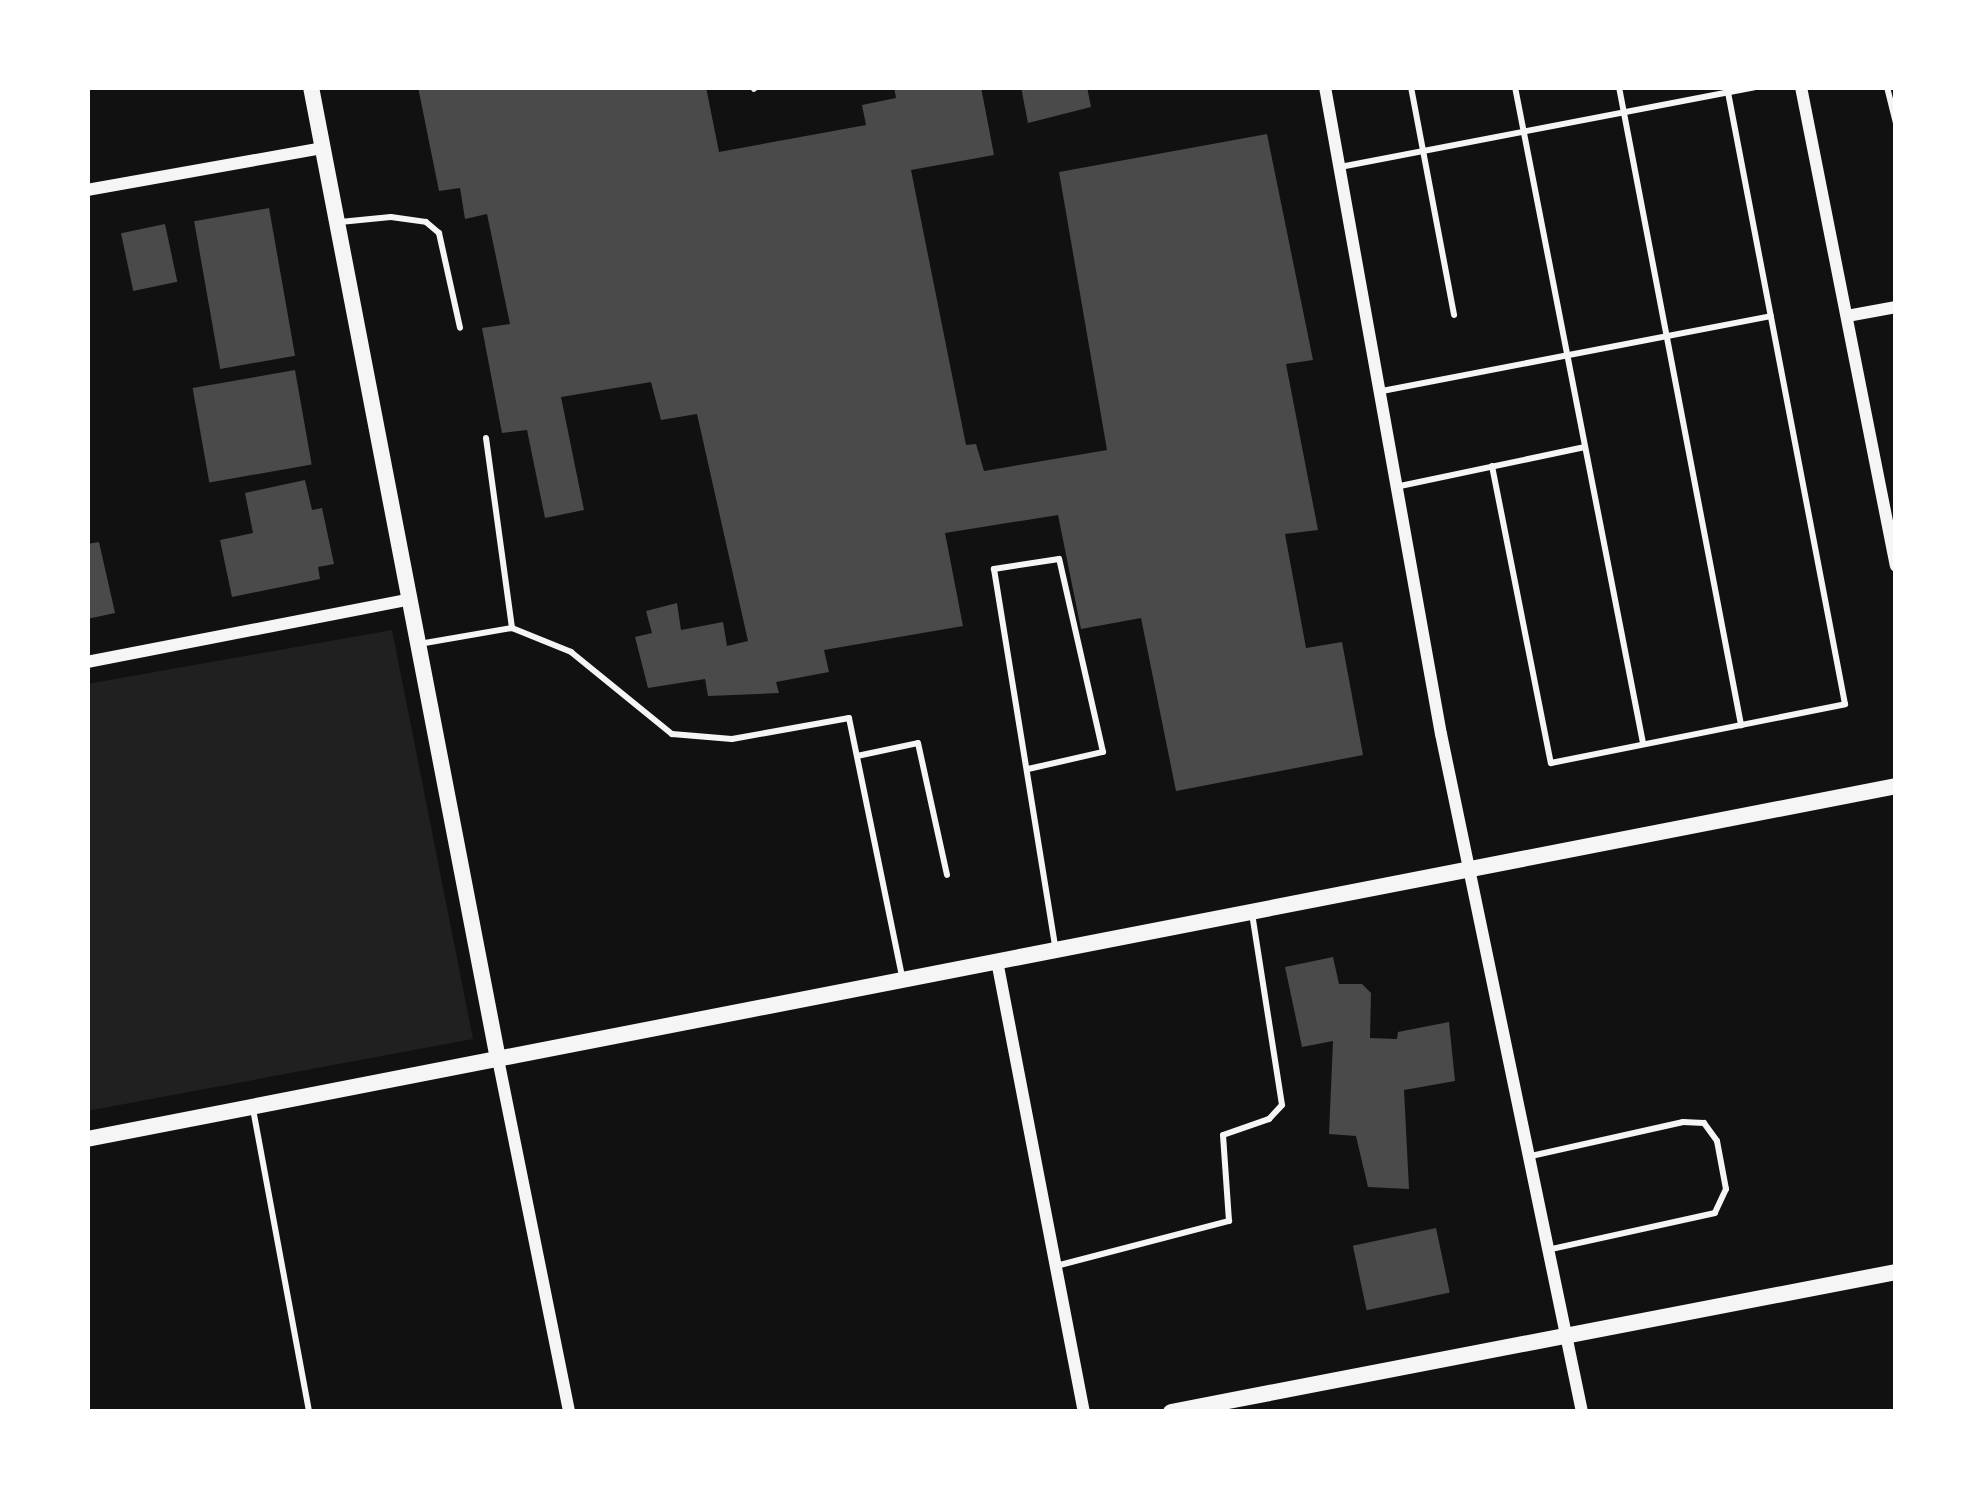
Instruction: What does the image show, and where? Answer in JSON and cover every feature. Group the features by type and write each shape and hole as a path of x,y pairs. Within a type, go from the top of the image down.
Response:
{"street":[{"path":"311,87 569,1412"},
{"path":"1324,87 1470,868 1582,1412"},
{"path":"1801,87 1896,566"},
{"path":"87,190 323,148"},
{"path":"1847,316 1896,307"},
{"path":"87,662 411,599"},
{"path":"87,1139 1896,785"},
{"path":"997,961 1084,1412"},
{"path":"1171,1412 1896,1272"}],"lane":[{"path":"1411,87 1454,316"},
{"path":"1515,87 1643,745"},
{"path":"1619,87 1741,724"},
{"path":"1340,167 1754,87"},
{"path":"1887,87 1896,122"},
{"path":"1492,466 1551,763 1845,704 1727,90"},
{"path":"337,222 426,222 450,267 460,328"},
{"path":"1382,391 1771,316"},
{"path":"486,438 512,628"},
{"path":"1400,486 1585,447"},
{"path":"1028,769 1103,752 1059,560 994,569 1055,950"},
{"path":"419,644 512,628 571,652 672,734 732,740 849,718 902,980"},
{"path":"856,756 918,743 946,875"},
{"path":"1056,1266 1229,1221 1223,1135 1269,1119 1282,1105 1252,910"},
{"path":"253,1106 309,1412"},
{"path":"1531,1156 1683,1122 1704,1123 1717,1141 1726,1189 1715,1213 1551,1249"}],"shaded area":[{"path":"392,630 473,1039 87,1111 87,684"}],"building":[{"path":"418,87 706,87 719,152 866,125 862,105 896,98 894,87 981,87 994,155 911,170 966,445 976,444 984,471 1107,450 1059,172 1267,134 1313,360 1286,364 1318,530 1285,534 1306,648 1342,642 1363,755 1176,791 1141,618 1081,629 1058,515 945,533 963,626 824,650 829,672 776,682 779,693 708,696 705,679 648,688 635,637 652,633 646,611 677,603 681,630 723,622 727,646 748,641 697,414 661,420 651,382 561,397 584,510 545,518 527,430 502,433 482,328 510,324 487,214 465,219 460,188 439,191"},
{"path":"1021,87 1087,87 1091,107 1028,123"},
{"path":"269,208 295,356 220,369 194,221"},
{"path":"165,224 177,282 133,291 121,233"},
{"path":"295,370 312,465 209,483 193,388"},
{"path":"305,480 312,510 322,508 334,564 318,567 320,579 232,597 220,540 253,533 245,493"},
{"path":"99,542 115,613 87,619 87,544"},
{"path":"1333,957 1339,984 1362,984 1371,993 1370,1038 1397,1039 1398,1032 1449,1022 1455,1081 1404,1090 1409,1189 1368,1187 1356,1136 1329,1134 1333,1041 1302,1047 1285,967"},
{"path":"1436,1228 1450,1293 1367,1310 1353,1246"}]}
